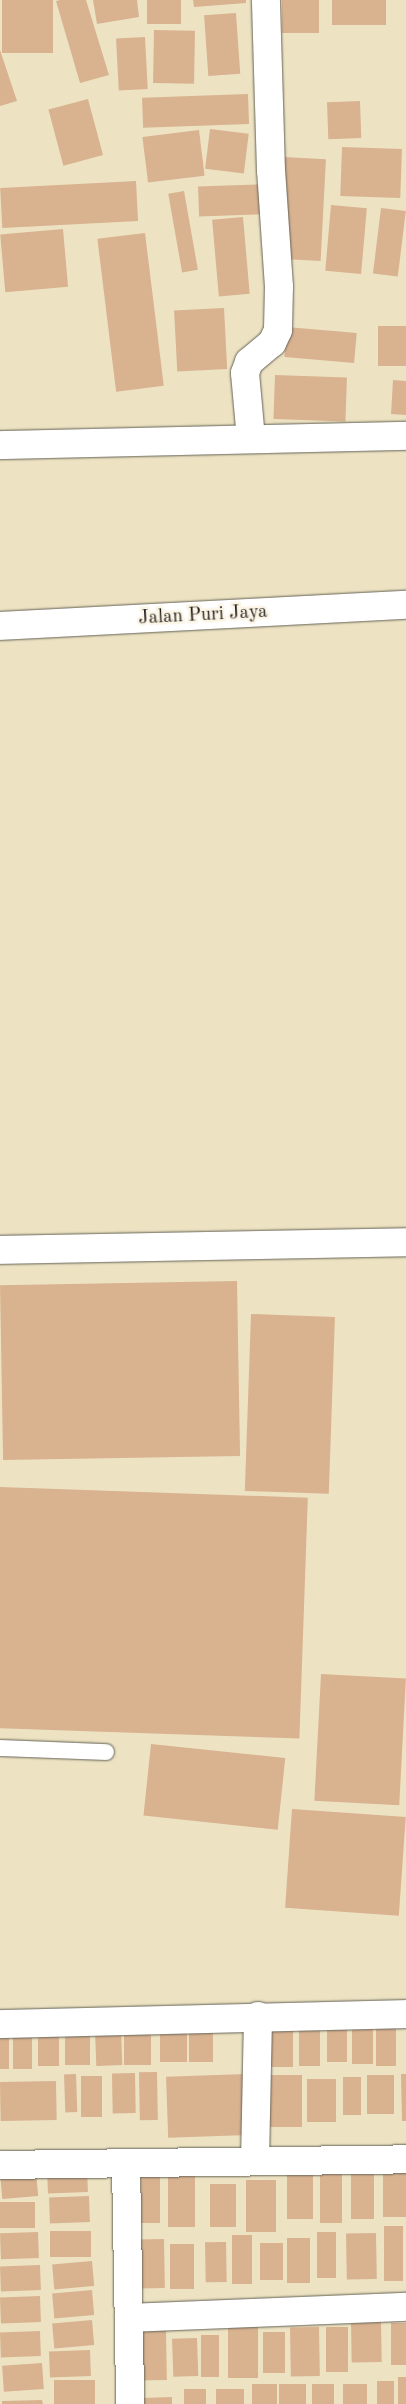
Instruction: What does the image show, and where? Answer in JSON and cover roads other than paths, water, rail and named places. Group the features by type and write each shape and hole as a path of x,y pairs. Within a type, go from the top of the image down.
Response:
{"street":[{"path":"251,439 245,373 249,362 272,343 278,330 279,287 271,171 266,0"},
{"path":"0,445 406,436"},
{"name":"Jalan Puri Jaya","path":"0,626 406,605"},
{"path":"0,1250 406,1242"},
{"path":"0,2024 258,2016 406,2014"},
{"path":"256,2161 258,2016"},
{"path":"0,2165 406,2159"},
{"path":"126,2163 130,2404"},
{"path":"128,2318 406,2308"}],"lane":[{"path":"0,1748 106,1752"}]}
